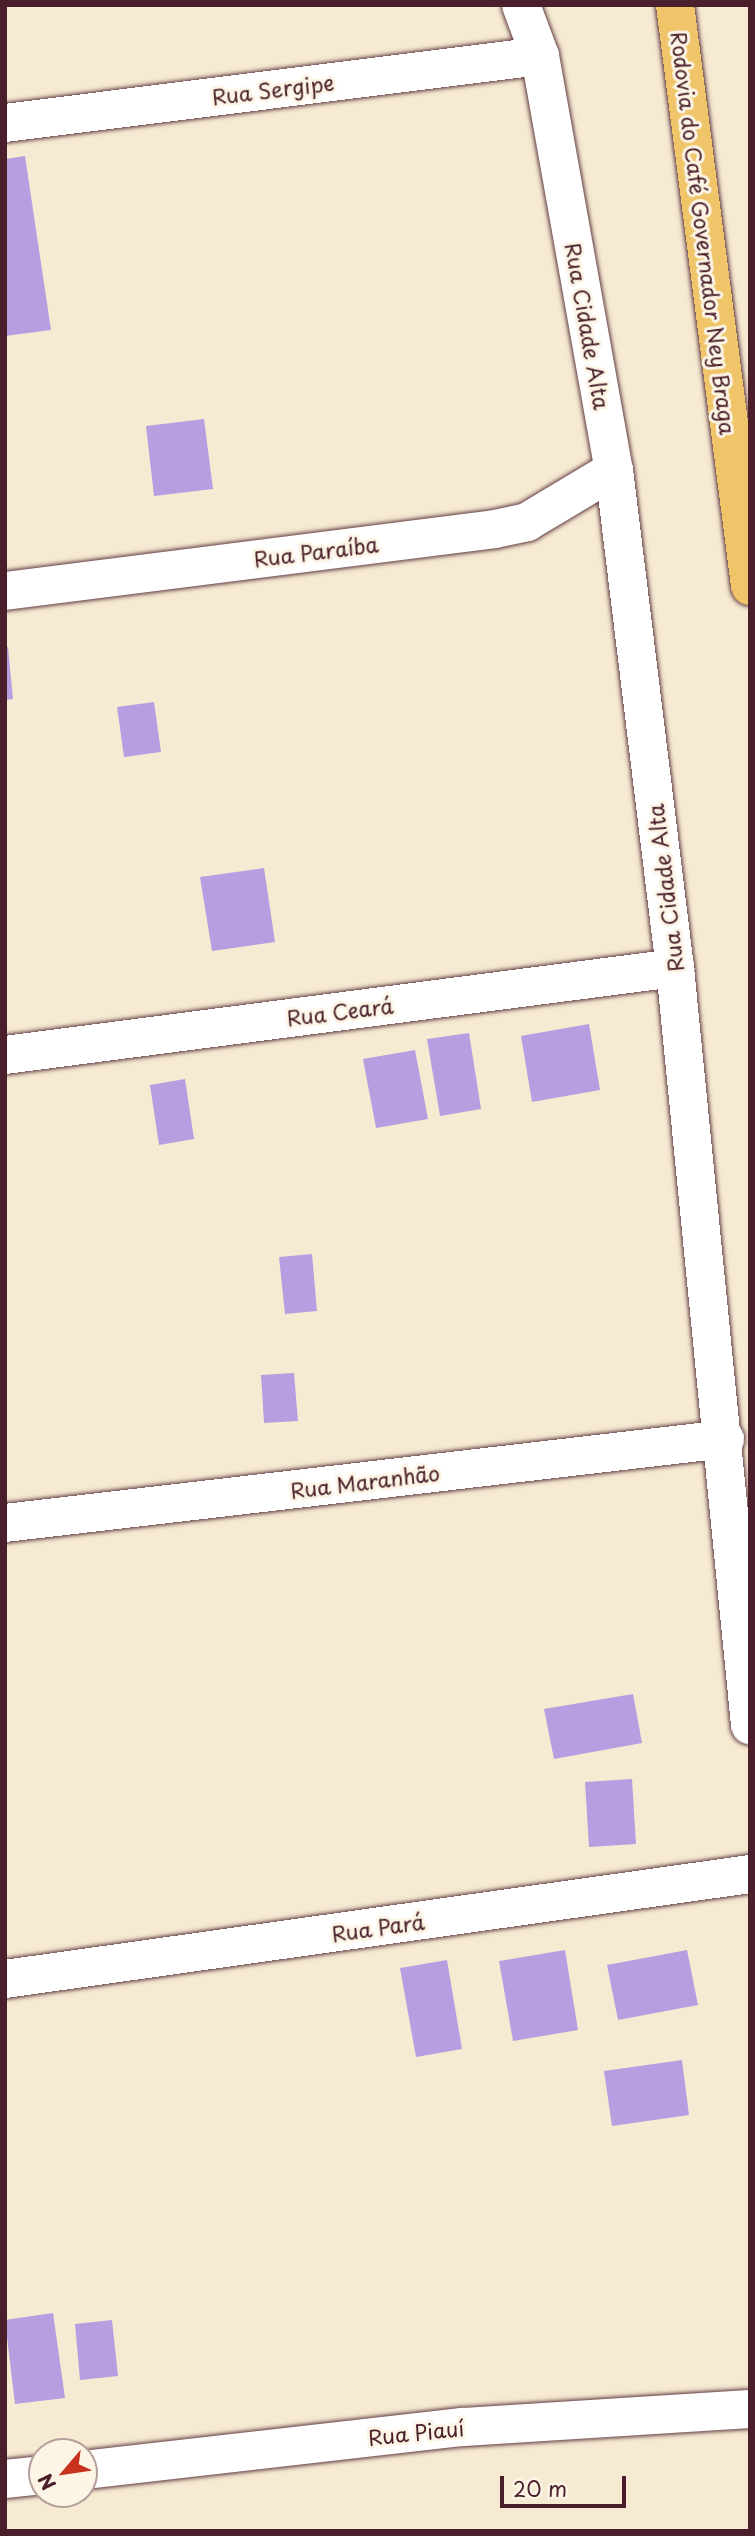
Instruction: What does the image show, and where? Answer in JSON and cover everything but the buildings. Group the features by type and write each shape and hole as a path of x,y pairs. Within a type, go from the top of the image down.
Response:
{"highway":[{"name":"Rodovia do Café Governador Ney Braga","path":"675,5 682,84 750,586"}],"street":[{"name":"Rua Cidade Alta","path":"521,5 540,55 614,470 675,968 726,1438 750,1725"},
{"name":"Rua Sergipe","path":"5,123 540,55"},
{"name":"Rua Paraíba","path":"5,591 495,529 527,522 614,470"},
{"name":"Rua Ceará","path":"5,1055 675,968"},
{"name":"Rua Maranhão","path":"5,1523 726,1438"},
{"name":"Rua Pará","path":"5,1979 750,1874"},
{"name":"Rua Piauí","path":"98,2468 463,2427 750,2409"},
{"path":"5,2479 28,2477"}]}
